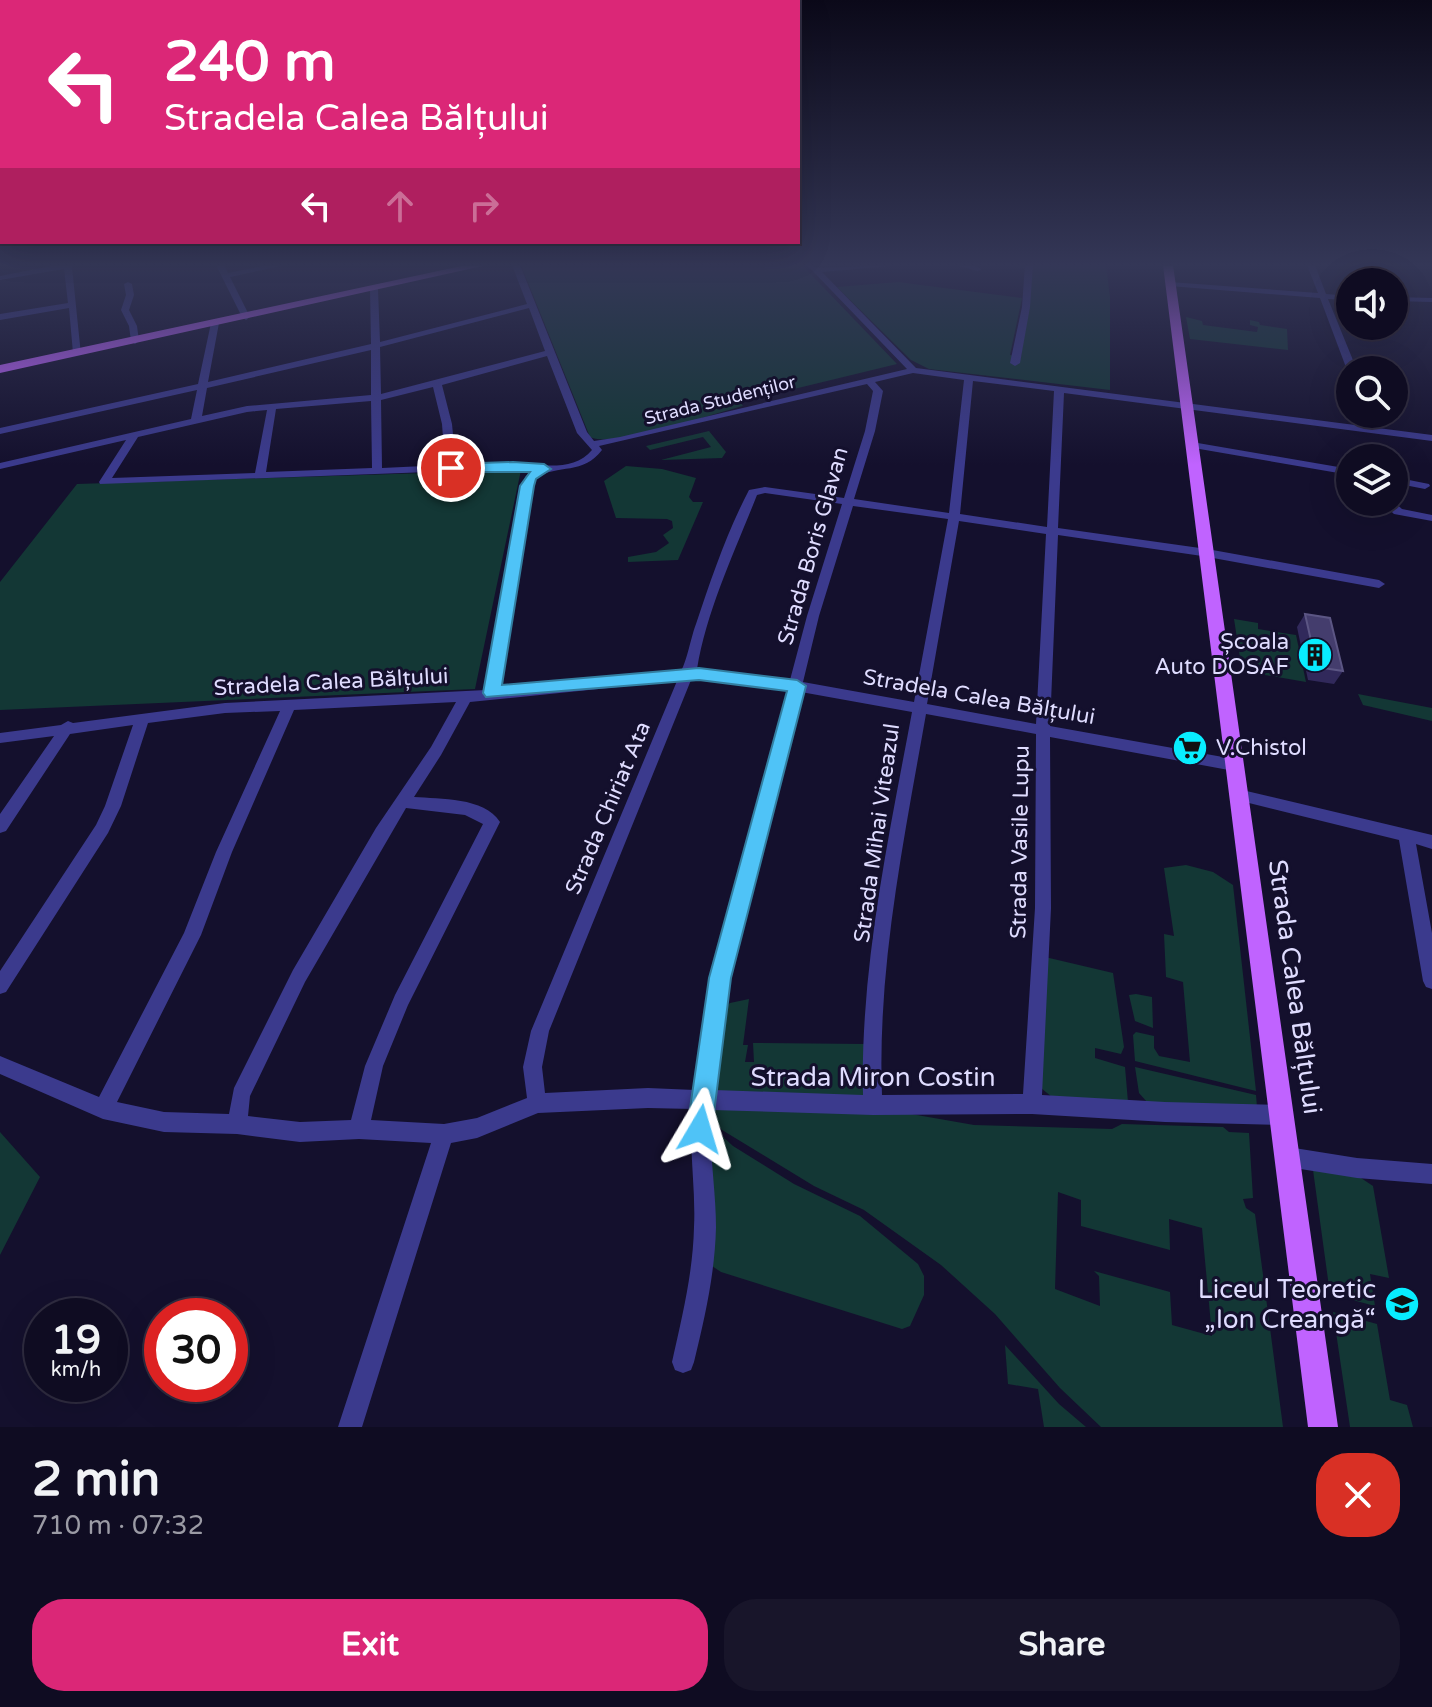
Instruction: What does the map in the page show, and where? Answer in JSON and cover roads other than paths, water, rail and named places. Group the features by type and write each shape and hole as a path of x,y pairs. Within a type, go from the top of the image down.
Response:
{"main road":[{"path":"0,369 177,332"},
{"name":"Strada Calea Bălțului","path":"1177,332 1323,1427"}],"street":[{"path":"75,332 78,353"},
{"path":"134,332 135,341"},
{"path":"196,421 213,332"},
{"path":"376,332 374,398 377,471"},
{"path":"0,431 433,332"},
{"path":"134,436 104,482 513,466 544,469 583,463 597,450 584,437 542,332"},
{"path":"875,332 913,370"},
{"path":"1015,363 1021,332"},
{"path":"1336,332 1346,356"},
{"path":"0,466 247,409 374,398 550,353"},
{"name":"Strada Studenților","path":"593,444 913,370 1432,438"},
{"name":"Strada Mihai Viteazul","path":"873,1105 871,1043 890,875 954,515 969,378"},
{"name":"Strada Boris Glavan","path":"683,1362 699,1295 704,1239 699,1148 720,978 813,616 849,502 878,391 869,380"},
{"path":"437,384 447,424 451,468"},
{"name":"Strada Vasile Lupu","path":"1032,1104 1043,908 1043,731 1050,530 1059,388"},
{"path":"260,475 272,407"},
{"path":"1192,445 1336,470"},
{"path":"492,693 527,486 530,477 544,469"},
{"path":"1408,483 1425,486"},
{"name":"Strada Chiriat Ata","path":"538,1103 531,1080 530,1060 683,687 685,675 690,670 694,647 751,495 758,490 849,502"},
{"path":"849,502 1207,554 1379,584"},
{"path":"1408,514 1432,518"},
{"name":"Stradela Calea Bălțului","path":"0,738 68,726 225,708 466,697 685,675 734,676 1234,765"},
{"path":"237,1124 241,1095 267,1037 382,833 404,802 466,697"},
{"path":"103,1109 126,1058 192,935 224,852 289,706"},
{"path":"0,986 102,829 113,806 142,719"},
{"path":"0,827 68,726"},
{"path":"1238,795 1432,842"},
{"path":"359,1129 374,1066 401,1001 492,822 490,817 470,809 404,802"},
{"path":"1406,835 1432,981"},
{"name":"Strada Miron Costin","path":"0,1065 103,1109 164,1122 237,1124 300,1132 359,1129 444,1134 477,1128 538,1103 648,1098 873,1105 1032,1104 1283,1115"},
{"path":"350,1427 444,1134"},
{"path":"1288,1157 1357,1168 1432,1174"}],"place":[{"name":"Școala Auto DOSAF","path":"1315,655"},
{"name":"V.Chistol","path":"1190,748"},
{"name":"Liceul Teoretic „Ion Creangă“","path":"1402,1304"}]}
